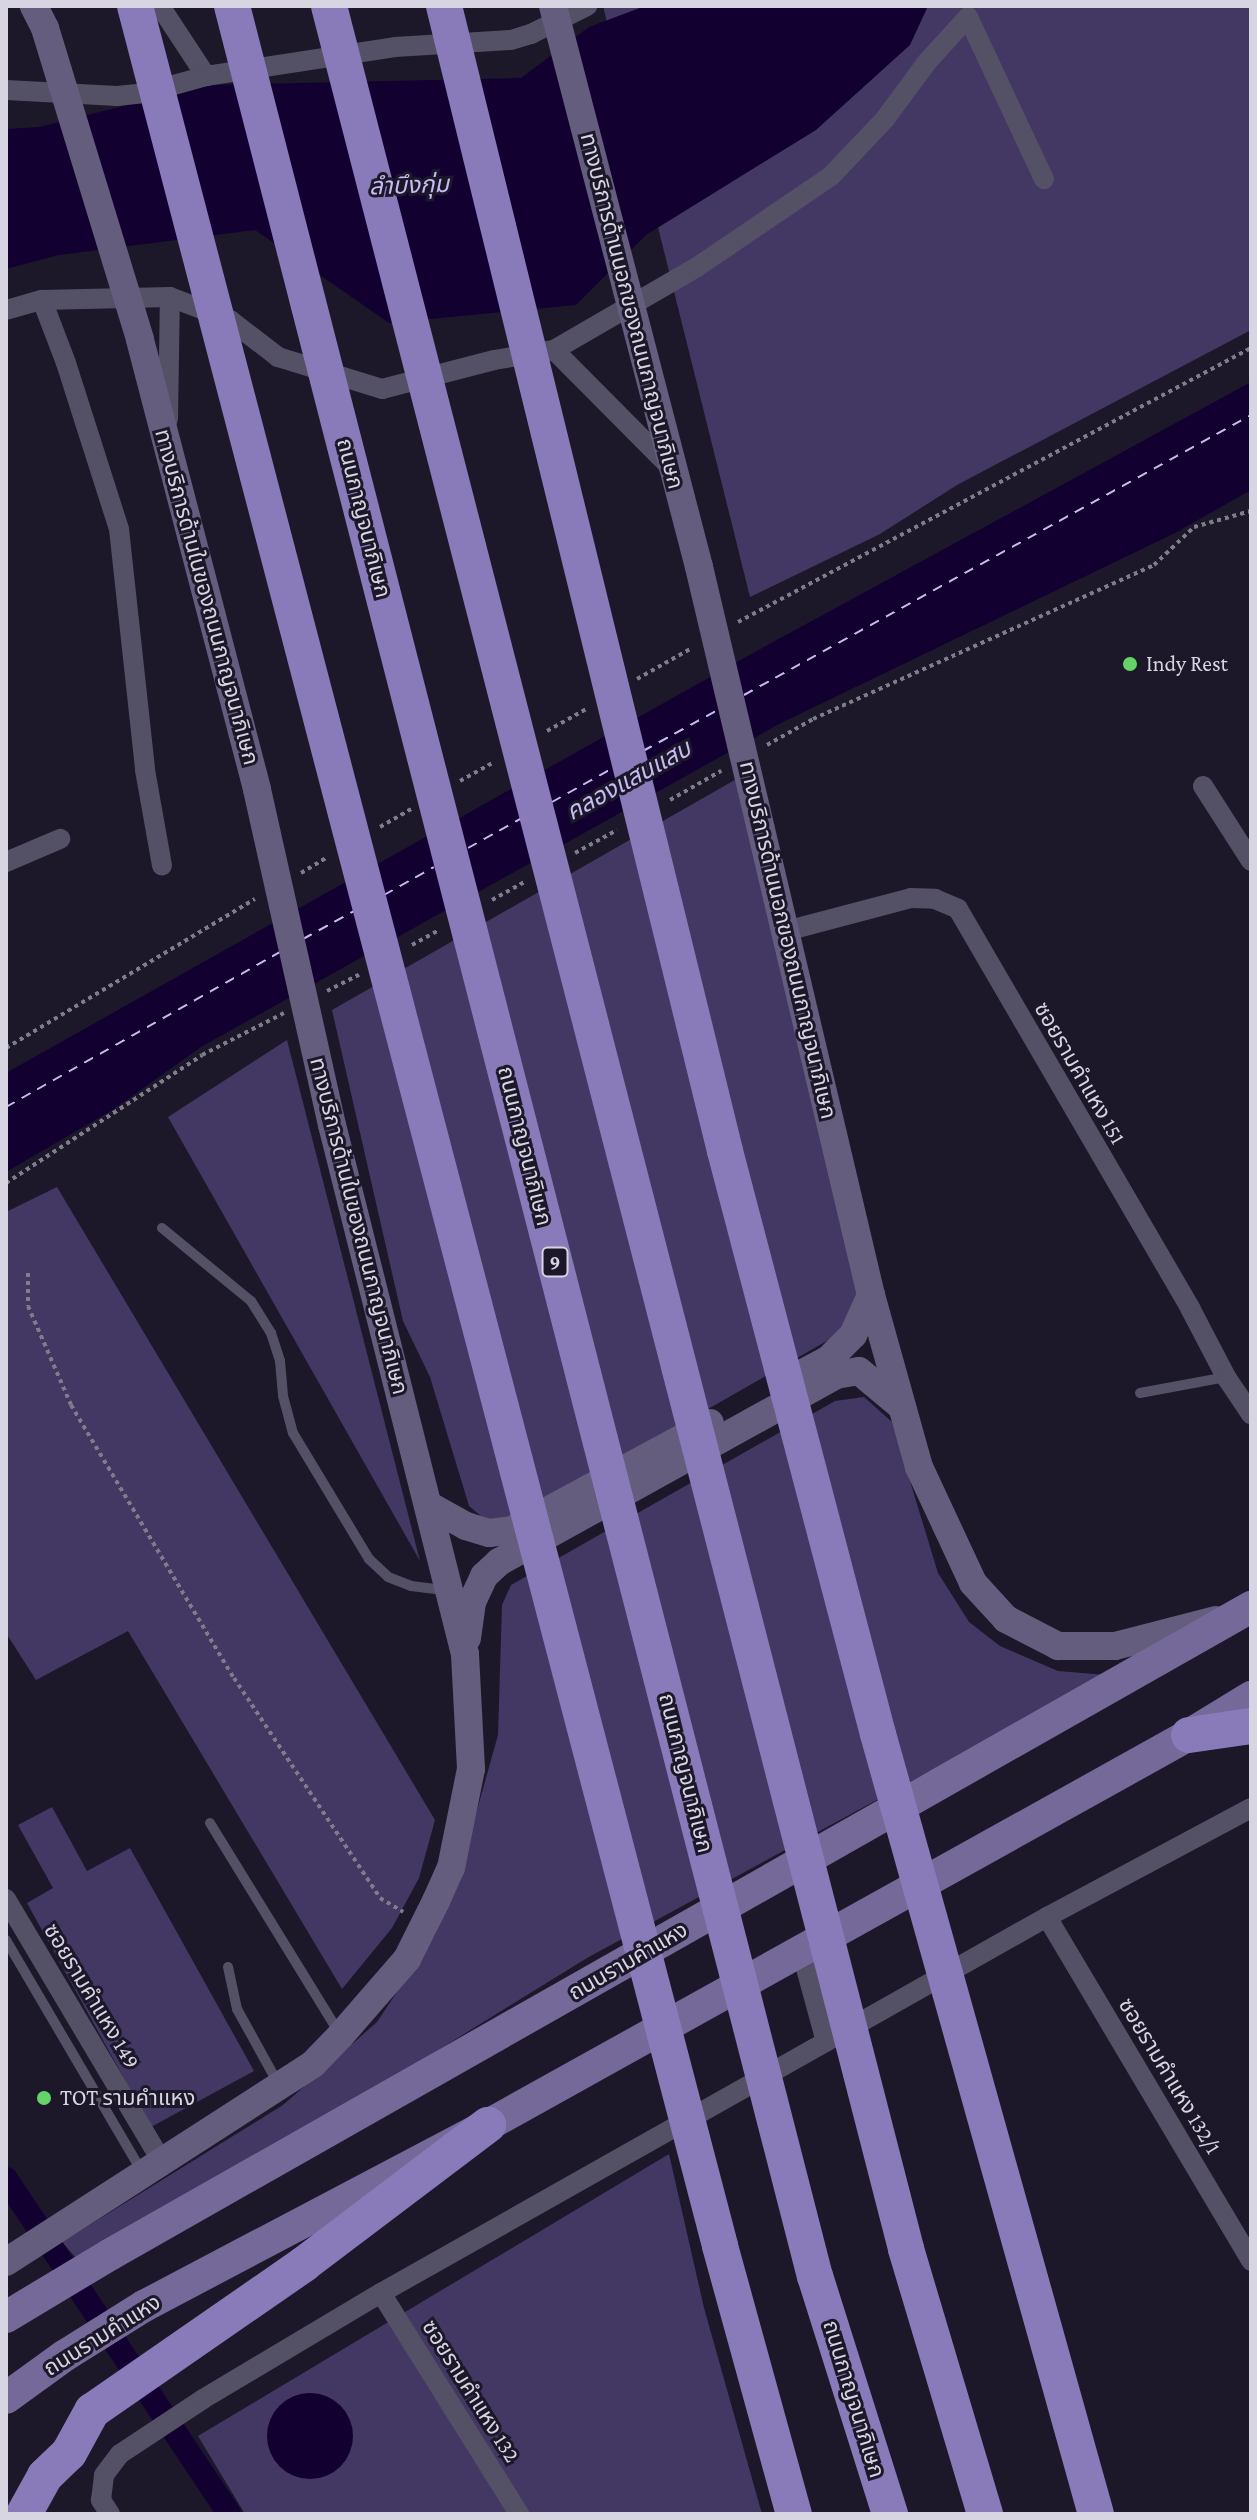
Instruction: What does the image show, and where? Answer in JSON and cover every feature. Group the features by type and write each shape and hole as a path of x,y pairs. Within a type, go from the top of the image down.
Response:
{"highway":[{"path":"132,6 150,61 794,2514"},
{"name":"ถนนกาญจนาภิเษก","path":"232,6 815,2276 890,2514"},
{"path":"329,6 906,2249 985,2514"},
{"path":"445,8 725,1151 878,1734 1096,2514"},
{"path":"1189,1735 1251,1726"},
{"path":"24,2514 45,2476 69,2453 92,2411 304,2264 488,2125"}],"main road":[{"name":"ทางบริการด้านนอกของถนนกาญจนาภิเษก","path":"553,6 699,567 871,1295 919,1467 973,1583 1006,1619 1058,1646 1115,1646 1244,1611"},
{"name":"ทางบริการด้านในของถนนกาญจนาภิเษก","path":"6,2262 313,2064 341,2035 407,1959 451,1868 471,1769 465,1654 332,1125 257,789 140,339 40,17"},
{"path":"430,1506 466,1526 489,1533 512,1530 829,1359 853,1335 871,1295"},
{"path":"465,1654 472,1602 484,1576 499,1562 836,1375 859,1371 900,1405"},
{"name":"ถนนรามคำแหง","path":"6,2317 111,2254 1244,1611"},
{"name":"ถนนรามคำแหง","path":"6,2398 64,2356 144,2306 488,2125 1189,1735 1251,1697"}],"street":[{"path":"160,6 206,76"},
{"path":"6,90 117,96 145,93 206,76 395,47 511,40 531,34 587,6"},
{"path":"6,310 42,300 170,297 230,320 278,357 382,389 494,360 554,350 697,267 831,176 885,119 927,62 972,12 1044,179"},
{"path":"168,447 170,297"},
{"path":"42,300 66,363 119,529 145,770 162,865"},
{"path":"554,350 671,468"},
{"path":"1203,786 1251,861"},
{"path":"6,862 60,839"},
{"name":"ซอยรามคำแหง 151","path":"786,931 911,898 935,899 958,909 1190,1308 1226,1377 1251,1414"},
{"path":"110,2514 101,2500 104,2475 120,2454 203,2399 381,2293 1047,1917 1251,1808"},
{"name":"ซอยรามคำแหง 149","path":"6,1899 151,2166"},
{"name":"ซอยรามคำแหง 132/1","path":"1047,1917 1251,2261"},
{"path":"801,1950 826,2042"},
{"name":"ซอยรามคำแหง 132","path":"381,2293 519,2514"}],"lane":[{"path":"162,1228 251,1301 271,1333 280,1361 283,1396 293,1433 369,1559 388,1577 411,1586 451,1591"},
{"path":"1140,1393 1226,1377"},
{"path":"210,1823 341,2035"},
{"path":"6,1940 151,2166"},
{"path":"228,1967 237,2009 280,2086"}],"path":[{"path":"28,1273 28,1306 71,1405 234,1678 380,1898 424,1924"}],"shaded area":[{"path":"603,6 1251,6 1251,330 957,485 880,534 750,597"},
{"path":"740,777 859,1297 839,1334 512,1521 487,1521 469,1506 430,1377 403,1321 332,1010"},
{"path":"287,1040 420,1561 168,1117"},
{"path":"57,1187 435,1820 419,1878 392,1928 342,1989 128,1631 36,1680 6,1633 6,1212"},
{"path":"864,1397 892,1422 938,1573 969,1622 1000,1646 1058,1671 1106,1675 587,1958 325,2120 76,2258 62,2242 283,2105 377,2022 435,1935 460,1871 498,1735 502,1605 511,1585 835,1401"},
{"path":"52,1807 87,1871 130,1848 254,2071 151,2127 27,1903 53,1888 18,1825"},
{"path":"669,2154 704,2308 762,2514 245,2514 198,2436"}],"water":[{"name":"ลำบึงกุ่ม","path":"645,6 928,6 910,45 816,130 646,235 576,305 389,323 255,230 59,255 6,269 6,129 39,127 208,85 521,78 589,27"},
{"name":"คลองแสนแสบ","path":"1251,382 1251,490 1175,533 779,724 201,1047 114,1109 6,1172 6,1073 742,659"},
{"path":"302,2393 318,2393 341,2405 350,2419 353,2436 350,2453 341,2467 318,2479 302,2479 286,2472 274,2460 267,2444 267,2428 274,2412 286,2400"}],"waterway":[{"path":"6,2179 229,2514"}],"ferry route":[{"path":"744,695 1251,415"},
{"path":"643,751 718,710"},
{"path":"552,802 613,768"},
{"path":"468,848 522,818"},
{"path":"384,895 434,867"},
{"path":"303,939 354,911"},
{"path":"6,1107 280,952"}],"place":[{"name":"Indy Rest","path":"1130,664"},
{"name":"TOT รามคำแหง","path":"44,2098"}]}
